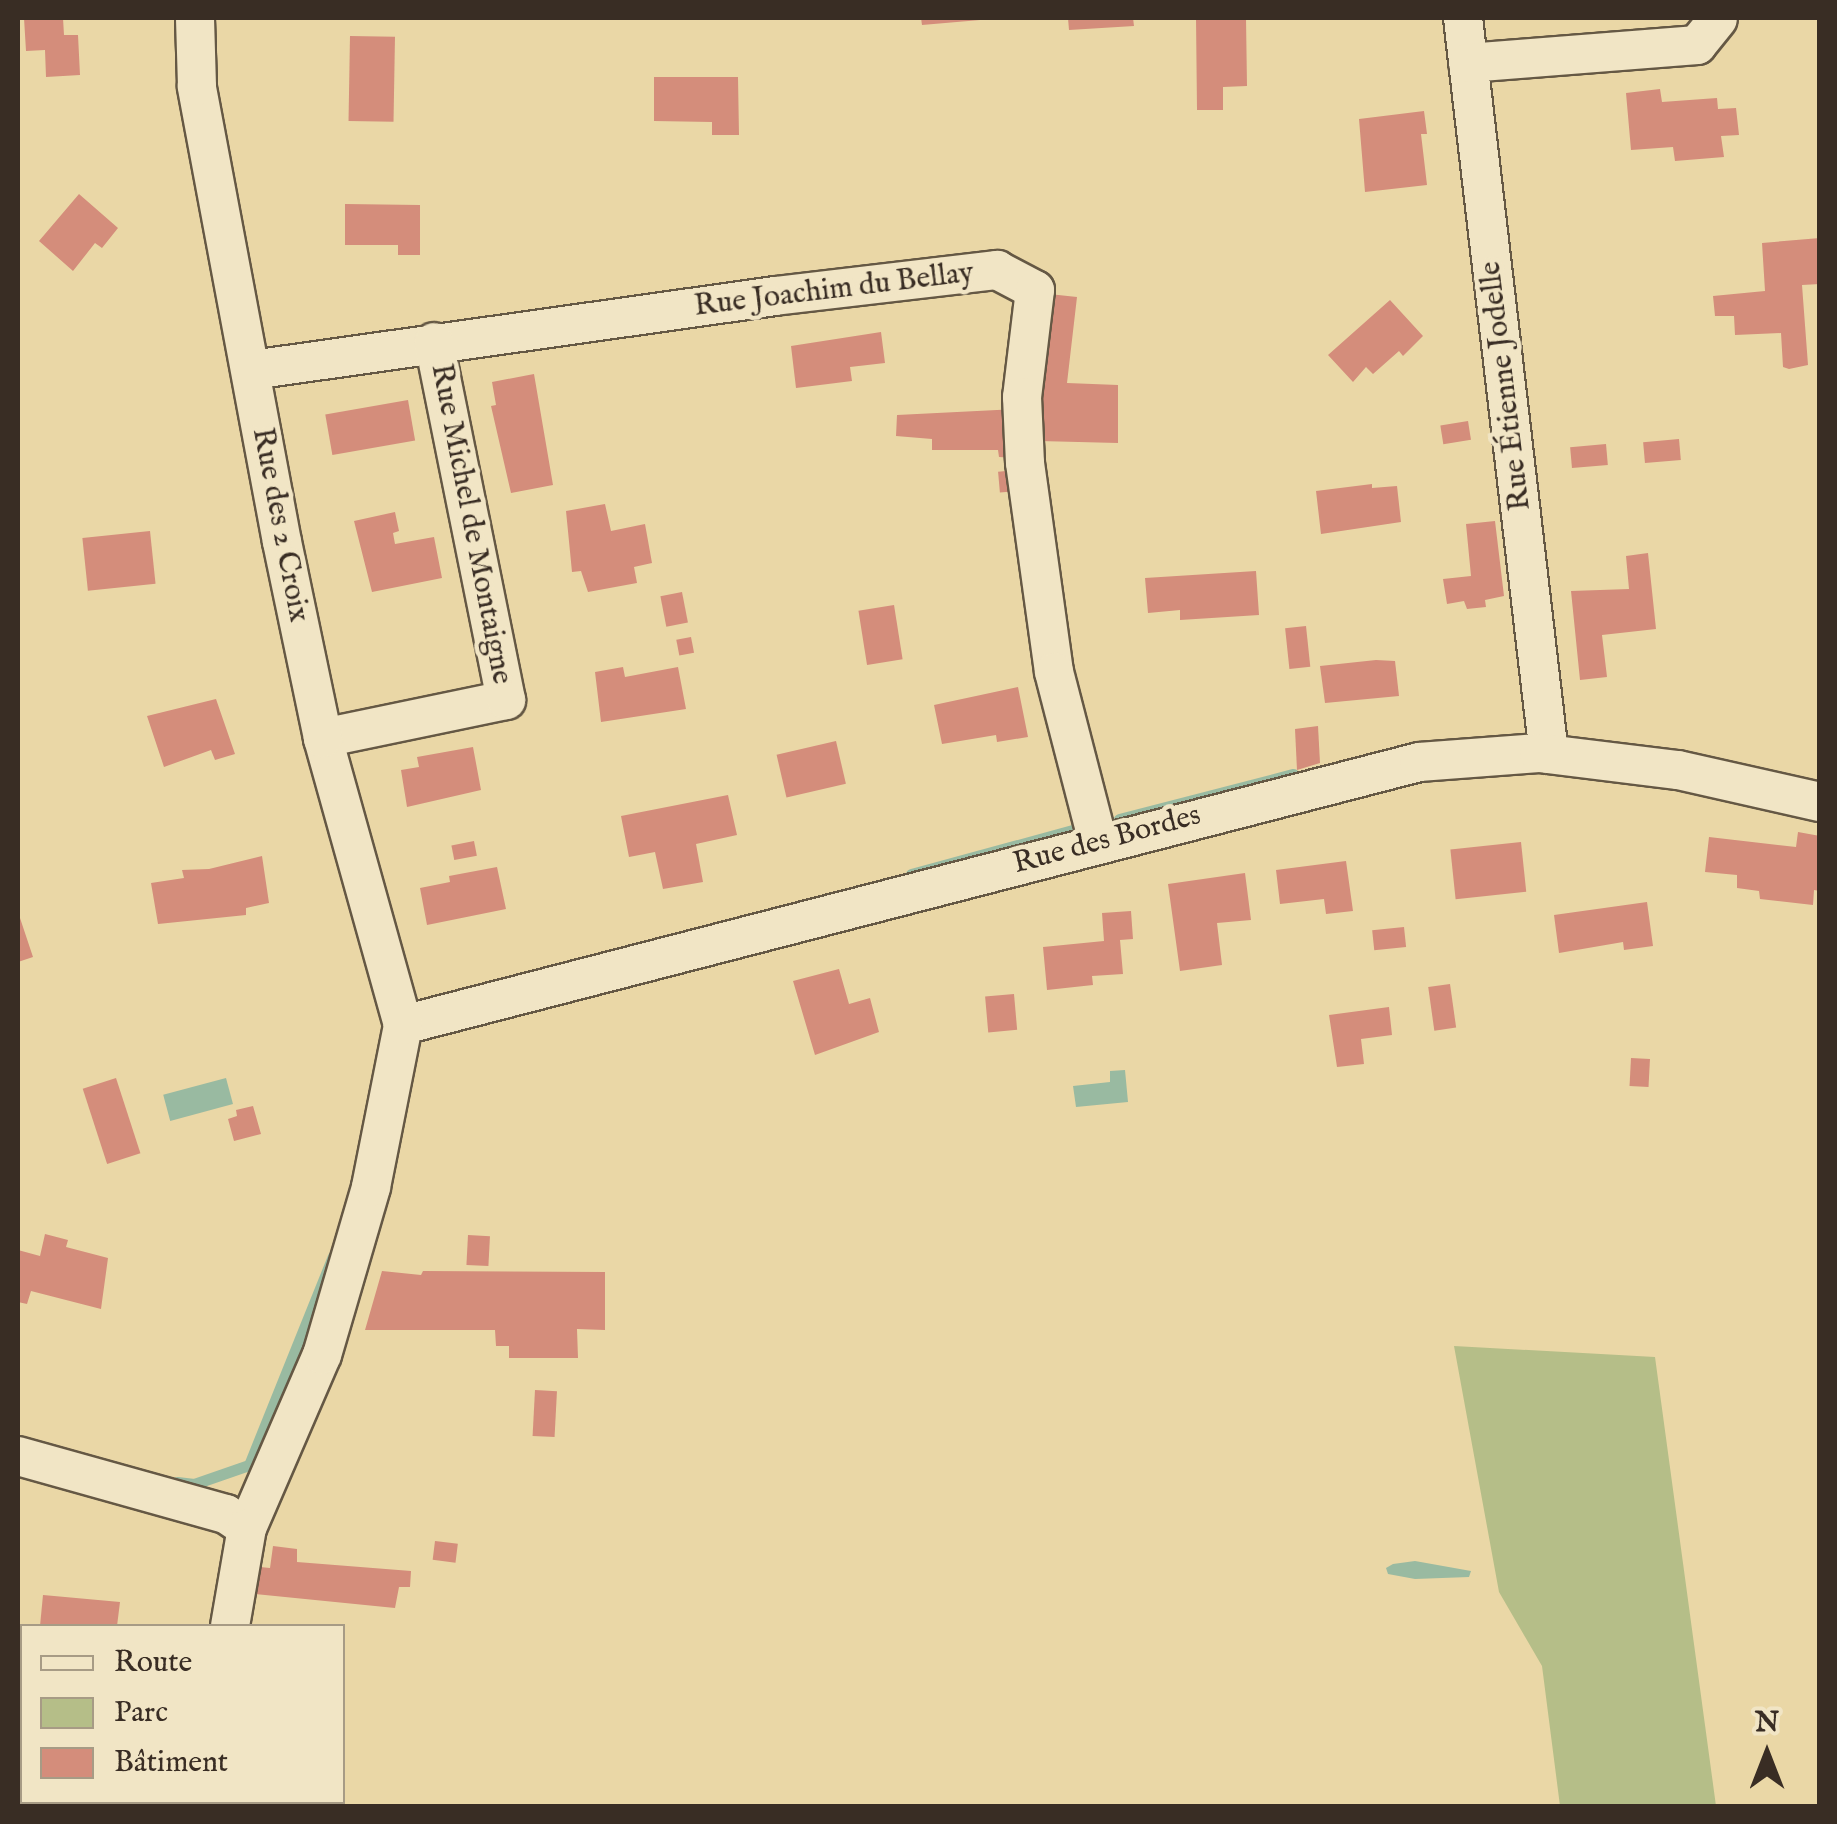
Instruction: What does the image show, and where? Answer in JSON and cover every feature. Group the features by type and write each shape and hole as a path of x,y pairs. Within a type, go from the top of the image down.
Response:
{"street":[{"name":"Rue des 2 Croix","path":"195,18 199,100 323,738 402,1025"},
{"name":"Rue Étienne Jodelle","path":"1464,18 1550,754"},
{"path":"1468,63 1697,45 1718,19"},
{"name":"Rue Joachim du Bellay","path":"252,370 434,342 997,270 1035,290 1023,383 1025,463 1054,672 1098,842"},
{"name":"Rue Michel de Montaigne","path":"323,738 506,700 434,342"},
{"name":"Rue des Bordes","path":"402,1025 1394,766 1479,754 1550,754 1678,770 1820,802"},
{"path":"230,1624 247,1528 322,1355 371,1188 402,1025"},
{"path":"18,1456 226,1514 247,1528"}],"green space":[{"path":"1454,1346 1655,1357 1716,1806 1560,1806 1542,1666 1499,1592"}],"shaded area":[{"path":"1125,1070 1128,1102 1076,1107 1073,1086 1110,1082 1110,1071"},
{"path":"226,1078 233,1104 170,1121 163,1095"},
{"path":"1415,1561 1471,1571 1469,1577 1415,1579 1388,1574 1386,1568 1393,1564"}],"building":[{"path":"24,18 63,18 64,35 78,35 80,75 46,77 45,50 26,51"},
{"path":"921,18 980,18 980,20 922,25"},
{"path":"1068,18 1133,18 1134,26 1069,30"},
{"path":"1196,18 1246,18 1247,86 1223,87 1223,110 1197,110"},
{"path":"350,36 395,37 394,122 349,121"},
{"path":"654,77 738,77 739,135 712,135 712,122 654,121"},
{"path":"1660,89 1662,102 1717,98 1718,109 1736,108 1739,135 1721,136 1724,157 1675,161 1673,147 1631,150 1626,93"},
{"path":"1424,111 1427,134 1421,134 1427,185 1365,192 1359,119"},
{"path":"79,194 118,228 102,248 95,243 73,271 39,241"},
{"path":"345,204 420,205 420,255 398,255 398,245 345,245"},
{"path":"1820,238 1820,284 1802,285 1808,365 1789,369 1783,367 1781,333 1735,335 1734,316 1715,316 1713,296 1765,291 1762,243"},
{"path":"1049,294 1077,297 1067,383 1118,385 1118,443 1039,441"},
{"path":"1390,300 1423,336 1403,356 1399,351 1373,374 1366,367 1353,382 1328,355"},
{"path":"881,332 885,363 850,367 852,381 796,388 791,346"},
{"path":"534,374 553,485 511,493 491,406 496,405 492,382"},
{"path":"408,400 415,440 332,455 325,415"},
{"path":"1017,409 1016,458 999,457 998,450 932,450 932,439 896,436 897,415"},
{"path":"1468,421 1471,440 1443,444 1440,425"},
{"path":"1679,439 1681,460 1645,463 1643,442"},
{"path":"1606,444 1608,465 1572,468 1570,447"},
{"path":"1017,470 1019,491 1000,493 998,472"},
{"path":"1372,484 1372,488 1397,486 1401,522 1321,534 1316,491"},
{"path":"605,504 611,531 645,524 652,563 634,567 637,583 588,592 581,571 572,572 566,511"},
{"path":"395,512 399,531 393,533 395,544 434,537 442,578 372,592 354,521"},
{"path":"1495,521 1504,596 1485,600 1486,607 1467,609 1464,601 1447,604 1443,579 1471,576 1466,524"},
{"path":"150,531 156,584 88,591 82,538"},
{"path":"1648,553 1656,629 1602,635 1607,677 1580,680 1571,591 1629,589 1626,556"},
{"path":"1256,571 1259,615 1180,620 1180,610 1148,613 1145,578"},
{"path":"682,592 688,622 666,627 660,596"},
{"path":"894,605 903,659 867,665 858,611"},
{"path":"1306,626 1310,667 1289,669 1285,628"},
{"path":"691,637 694,653 679,656 676,640"},
{"path":"1395,661 1399,696 1325,703 1320,666"},
{"path":"623,667 625,677 678,667 686,709 601,722 595,672"},
{"path":"1018,687 1028,737 997,742 996,735 942,744 934,705"},
{"path":"216,699 235,754 215,760 211,750 164,767 147,716"},
{"path":"1318,726 1320,763 1297,770 1295,729"},
{"path":"836,741 846,784 786,798 777,755"},
{"path":"473,747 481,790 407,807 401,770 419,767 417,757"},
{"path":"728,795 737,835 696,844 703,882 663,889 655,852 629,857 621,816"},
{"path":"1798,832 1820,836 1820,891 1814,890 1813,905 1760,899 1759,891 1737,888 1737,875 1705,872 1709,837 1796,847"},
{"path":"474,841 477,856 454,860 451,845"},
{"path":"1521,842 1526,892 1456,899 1450,849"},
{"path":"262,856 269,903 246,908 246,915 158,924 151,883 184,878 182,870 209,869"},
{"path":"1346,861 1353,911 1326,914 1324,899 1280,904 1276,870"},
{"path":"497,867 506,909 427,925 420,888 450,882 449,876"},
{"path":"1245,873 1251,920 1217,923 1222,965 1180,971 1168,884"},
{"path":"1647,902 1653,946 1624,950 1623,942 1559,953 1554,915"},
{"path":"1131,911 1133,939 1120,940 1123,974 1092,976 1093,985 1047,990 1043,947 1104,941 1102,913"},
{"path":"18,912 33,957 18,962"},
{"path":"1404,927 1406,947 1374,950 1372,930"},
{"path":"839,969 849,1004 870,998 879,1032 815,1055 793,981"},
{"path":"1450,984 1456,1028 1434,1031 1428,987"},
{"path":"1014,994 1017,1030 988,1032 985,997"},
{"path":"1389,1007 1392,1035 1361,1039 1364,1064 1337,1067 1329,1015"},
{"path":"1631,1058 1650,1059 1649,1087 1630,1086"},
{"path":"116,1078 140,1153 107,1164 83,1089"},
{"path":"253,1106 261,1134 234,1141 228,1119 237,1116 236,1110"},
{"path":"45,1234 68,1240 66,1247 108,1258 101,1309 31,1291 27,1304 18,1302 18,1250 40,1256"},
{"path":"468,1235 490,1236 488,1266 466,1265"},
{"path":"382,1271 421,1275 423,1271 605,1272 605,1330 577,1329 578,1358 509,1358 509,1346 496,1346 495,1330 365,1330"},
{"path":"535,1390 557,1391 555,1437 533,1436"},
{"path":"435,1541 458,1544 456,1563 433,1560"},
{"path":"273,1546 297,1549 297,1562 411,1571 410,1587 399,1587 395,1608 255,1594 260,1567 270,1568"},
{"path":"43,1595 120,1602 117,1624 40,1624"}],"waterway":[{"path":"1119,819 1293,774"},
{"path":"911,874 1077,829"},
{"path":"177,1482 194,1484 249,1465 333,1256"}]}
